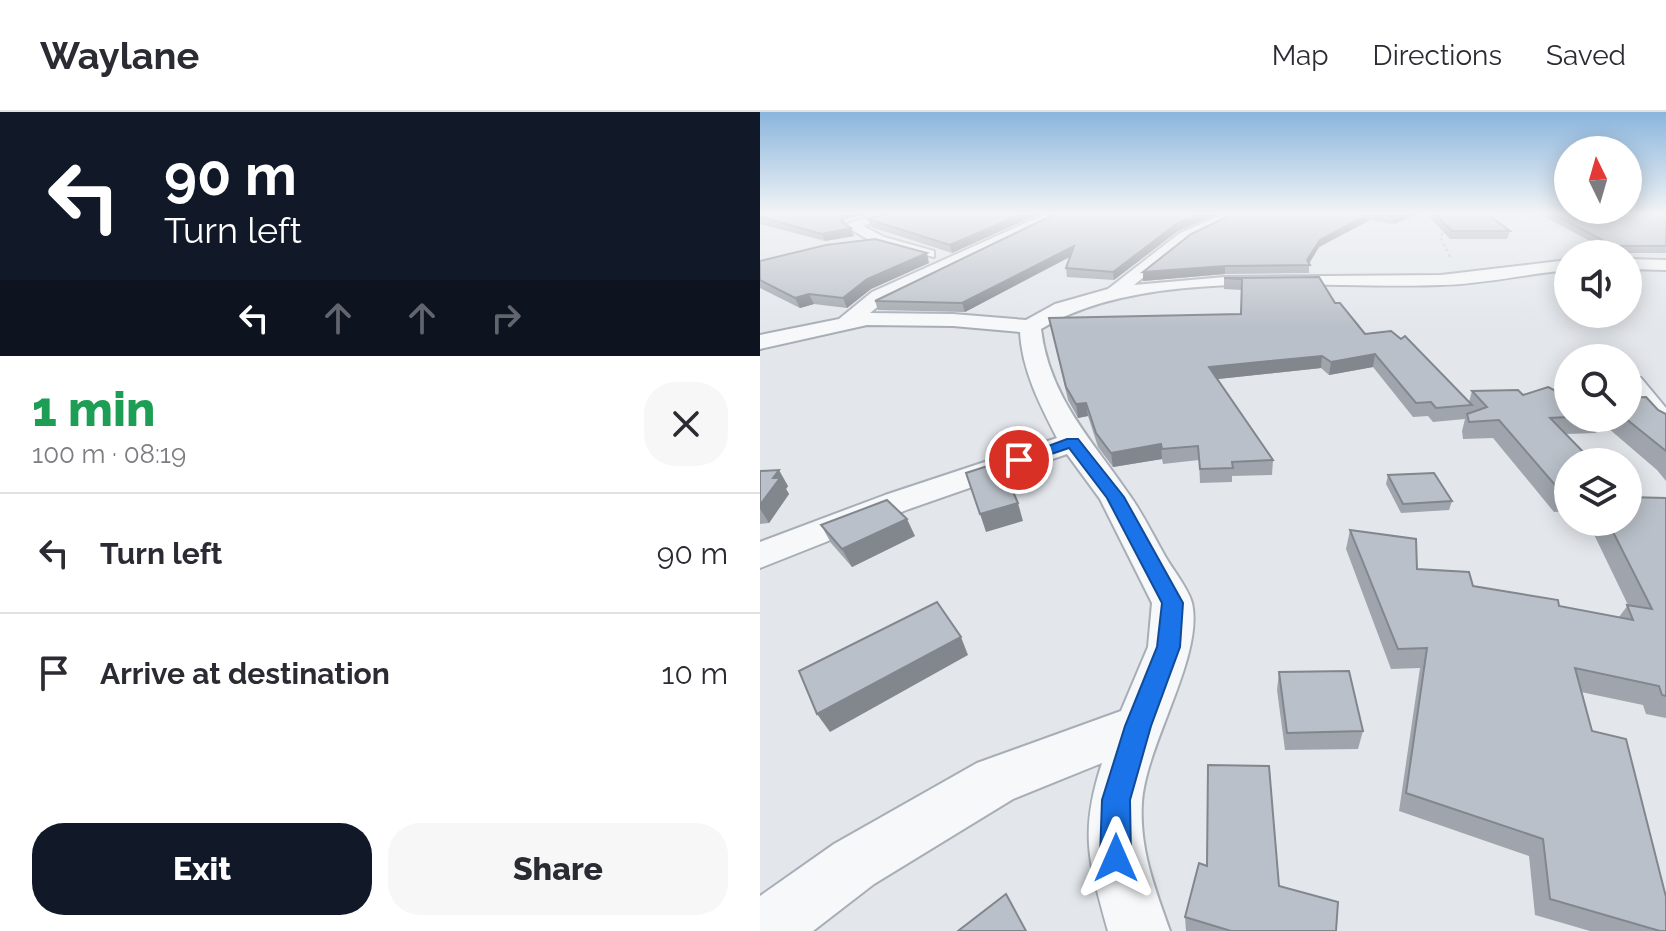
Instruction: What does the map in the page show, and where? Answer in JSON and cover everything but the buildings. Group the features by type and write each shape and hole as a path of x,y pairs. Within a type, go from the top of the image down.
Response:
{"street":[{"path":"918,251 956,262"},
{"path":"847,322 879,296 978,251"},
{"path":"1116,291 1166,251"},
{"path":"1642,264 1666,265"},
{"path":"760,342 847,322 920,319 1030,327 1057,309 1116,291 1311,281 1470,278 1554,267"},
{"path":"1030,327 1032,350 1051,401 1073,442 1115,497 1172,603 1169,647 1138,726 1116,800 1116,858 1139,931"},
{"path":"1642,395 1666,425"},
{"path":"760,556 897,502 1073,442"},
{"path":"763,931 854,864 995,781 1138,726"}],"path":[{"path":"1446,251 1470,278"}],"route":[{"path":"1019,460 1073,442 1115,497 1172,603 1169,647 1138,726 1116,800 1116,858"}]}
